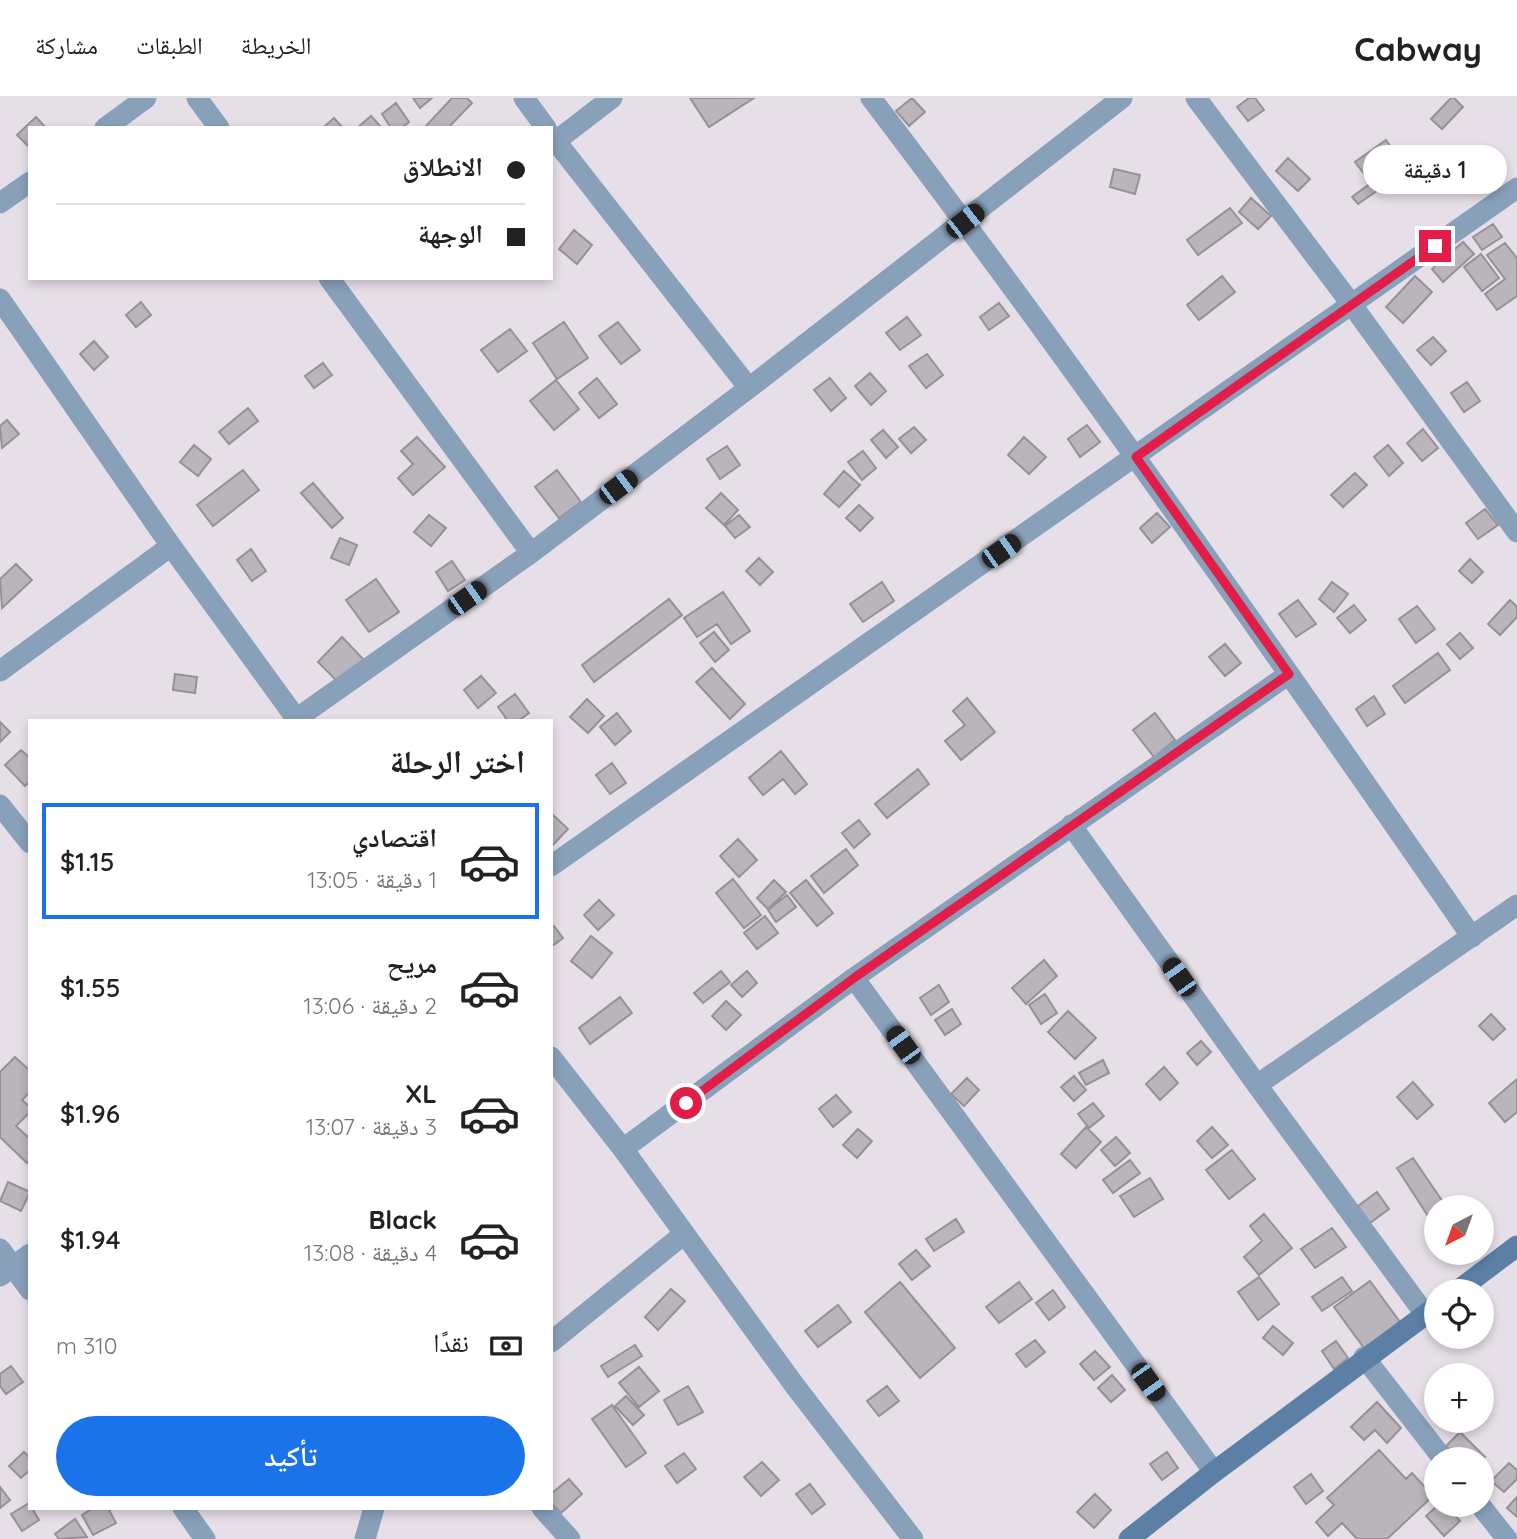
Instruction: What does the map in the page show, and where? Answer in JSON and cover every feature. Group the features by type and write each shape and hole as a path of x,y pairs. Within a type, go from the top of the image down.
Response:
{"street":[{"path":"108,126 146,98"},
{"path":"197,98 218,126"},
{"path":"524,98 545,126"},
{"path":"553,133 612,98"},
{"path":"871,98 965,221 1136,457 1472,937"},
{"path":"298,719 531,553 749,388 1122,98"},
{"path":"1196,98 1352,305 1517,532"},
{"path":"553,137 749,388"},
{"path":"0,203 28,183"},
{"path":"553,865 1517,188"},
{"path":"330,280 531,553"},
{"path":"0,299 171,546 296,719"},
{"path":"0,671 171,546"},
{"path":"623,1150 854,978 1289,674"},
{"path":"0,805 28,840"},
{"path":"1071,825 1257,1085 1424,1301"},
{"path":"1257,1085 1517,905"},
{"path":"854,978 1214,1472"},
{"path":"553,1060 623,1150 795,1386 914,1539"},
{"path":"553,1340 684,1234"},
{"path":"1473,1279 1517,1246"},
{"path":"0,1249 28,1287"},
{"path":"1129,1539 1364,1357 1424,1315"},
{"path":"1364,1357 1434,1447"},
{"path":"184,1510 205,1539"},
{"path":"365,1539 373,1510"},
{"path":"544,1510 570,1539"},
{"path":"1490,1517 1507,1539"}],"building":[{"path":"413,98 432,98 420,108"},
{"path":"452,98 467,98 472,103 450,126 426,126"},
{"path":"690,98 754,98 709,127"},
{"path":"912,98 925,112 909,126 896,111"},
{"path":"1249,98 1255,98 1264,110 1248,121 1237,107"},
{"path":"1451,98 1463,107 1442,129 1431,119"},
{"path":"396,103 409,122 404,126 390,126 382,114"},
{"path":"371,116 380,126 359,126"},
{"path":"36,117 44,126 28,126 28,146 17,135"},
{"path":"334,118 341,126 325,126"},
{"path":"1386,140 1407,170 1358,204 1352,197 1371,183 1355,162"},
{"path":"1288,158 1310,179 1298,191 1276,171"},
{"path":"1114,169 1140,175 1135,194 1110,187"},
{"path":"1251,198 1271,216 1258,229 1239,212"},
{"path":"1230,208 1242,223 1198,255 1187,240"},
{"path":"1493,224 1502,237 1482,250 1473,237"},
{"path":"574,230 592,245 577,264 559,249"},
{"path":"1463,242 1474,254 1443,282 1432,269"},
{"path":"1505,243 1517,258 1517,296 1497,310 1485,294 1505,279 1487,255"},
{"path":"1481,254 1499,278 1482,291 1464,267"},
{"path":"1222,276 1235,292 1199,320 1187,305"},
{"path":"1415,276 1432,292 1403,323 1386,307"},
{"path":"141,302 151,315 136,327 126,315"},
{"path":"999,303 1009,316 989,330 980,317"},
{"path":"907,317 921,335 900,350 886,333"},
{"path":"564,322 588,358 557,379 533,343"},
{"path":"618,322 640,350 621,364 599,336"},
{"path":"510,329 527,351 498,372 481,350"},
{"path":"1433,337 1446,351 1431,365 1417,350"},
{"path":"94,341 108,357 94,370 80,354"},
{"path":"927,354 943,375 926,388 909,366"},
{"path":"323,363 332,375 314,388 305,376"},
{"path":"870,373 886,391 871,405 855,386"},
{"path":"597,378 617,404 599,418 579,393"},
{"path":"830,378 846,398 831,411 814,390"},
{"path":"556,380 579,409 554,430 530,401"},
{"path":"1467,382 1480,401 1464,412 1451,393"},
{"path":"248,408 258,421 229,444 219,432"},
{"path":"7,420 19,434 2,448 0,426"},
{"path":"1087,425 1100,442 1080,457 1068,439"},
{"path":"914,427 926,440 911,453 899,439"},
{"path":"1423,429 1438,448 1422,461 1407,443"},
{"path":"883,430 898,447 886,458 871,440"},
{"path":"417,437 445,467 413,495 398,478 413,464 401,451"},
{"path":"1024,437 1046,457 1029,474 1008,455"},
{"path":"194,445 211,459 198,476 180,462"},
{"path":"1388,445 1403,463 1389,476 1374,457"},
{"path":"727,446 740,465 720,479 707,459"},
{"path":"863,451 876,468 862,480 848,462"},
{"path":"243,470 259,490 213,526 197,505"},
{"path":"557,470 581,502 559,518 535,487"},
{"path":"844,471 860,485 839,507 824,494"},
{"path":"1355,473 1367,485 1343,507 1331,495"},
{"path":"313,483 343,518 332,528 301,493"},
{"path":"721,493 738,510 724,525 706,508"},
{"path":"859,505 873,518 860,531 846,518"},
{"path":"1485,509 1498,525 1478,539 1466,523"},
{"path":"1157,513 1170,527 1152,543 1140,528"},
{"path":"429,515 446,528 431,546 414,532"},
{"path":"739,515 750,527 735,538 725,526"},
{"path":"340,538 357,545 349,565 331,558"},
{"path":"251,549 266,571 252,581 237,560"},
{"path":"759,558 773,572 760,585 746,571"},
{"path":"1470,559 1483,572 1472,583 1459,571"},
{"path":"452,561 465,580 448,591 436,572"},
{"path":"16,564 32,580 2,608 0,579"},
{"path":"376,579 399,612 369,632 346,600"},
{"path":"882,582 894,601 863,622 850,604"},
{"path":"1332,582 1348,594 1334,612 1319,599"},
{"path":"723,592 750,631 731,644 717,624 697,637 684,618"},
{"path":"669,599 682,615 594,682 582,665"},
{"path":"1298,600 1316,624 1296,637 1279,614"},
{"path":"1510,600 1517,607 1517,617 1500,635 1488,624"},
{"path":"1354,605 1366,620 1350,633 1337,618"},
{"path":"1417,606 1435,629 1416,643 1399,619"},
{"path":"714,632 729,650 715,662 700,643"},
{"path":"1460,633 1473,648 1460,659 1447,644"},
{"path":"342,637 365,661 341,685 318,662"},
{"path":"1225,644 1241,663 1225,676 1209,657"},
{"path":"1438,653 1450,670 1405,703 1393,686"},
{"path":"712,668 745,704 730,719 696,682"},
{"path":"175,674 197,677 195,693 173,690"},
{"path":"481,676 496,693 478,708 464,690"},
{"path":"515,694 529,713 521,719 507,719 498,707"},
{"path":"1374,696 1385,714 1367,726 1356,709"},
{"path":"967,698 995,732 961,760 945,741 965,725 953,711"},
{"path":"587,699 604,716 588,733 570,717"},
{"path":"617,713 631,731 615,745 600,727"},
{"path":"1155,713 1175,740 1154,757 1133,730"},
{"path":"0,722 10,732 0,742"},
{"path":"21,750 28,756 28,783 25,786 5,765"},
{"path":"781,751 807,784 795,794 783,779 763,795 749,778"},
{"path":"612,763 626,783 610,794 596,775"},
{"path":"918,769 929,784 887,818 875,804"},
{"path":"553,815 568,829 553,845"},
{"path":"859,820 870,834 854,848 842,833"},
{"path":"738,839 757,860 739,877 720,856"},
{"path":"846,849 858,865 824,893 811,876"},
{"path":"733,879 761,915 744,928 716,893"},
{"path":"774,880 786,892 768,909 757,898"},
{"path":"806,880 833,913 817,926 790,893"},
{"path":"787,895 796,907 776,922 768,910"},
{"path":"599,900 614,915 598,930 584,915"},
{"path":"765,916 778,933 757,949 744,933"},
{"path":"553,927 563,938 553,946"},
{"path":"591,936 612,953 592,978 571,961"},
{"path":"1044,960 1057,976 1026,1004 1012,988"},
{"path":"721,971 730,982 703,1003 694,993"},
{"path":"747,971 757,983 742,997 731,985"},
{"path":"939,985 949,1002 931,1015 920,998"},
{"path":"1045,994 1057,1013 1041,1024 1029,1005"},
{"path":"620,997 632,1013 590,1044 579,1028"},
{"path":"726,1001 741,1015 726,1030 712,1016"},
{"path":"952,1009 961,1024 945,1035 935,1020"},
{"path":"1068,1011 1096,1038 1075,1059 1048,1032"},
{"path":"1491,1014 1505,1029 1493,1040 1479,1026"},
{"path":"1201,1041 1211,1052 1197,1065 1187,1053"},
{"path":"15,1057 28,1069 28,1094 22,1100 28,1105 28,1114 16,1126 28,1137 27,1163 0,1137 0,1072"},
{"path":"1103,1060 1109,1073 1086,1085 1079,1073"},
{"path":"1164,1067 1178,1083 1160,1100 1146,1084"},
{"path":"1074,1076 1086,1090 1074,1101 1061,1087"},
{"path":"967,1078 979,1090 964,1106 951,1094"},
{"path":"1517,1079 1517,1112 1505,1122 1489,1103"},
{"path":"1413,1082 1433,1105 1417,1119 1397,1097"},
{"path":"836,1095 851,1112 833,1127 819,1109"},
{"path":"1093,1103 1104,1116 1089,1128 1078,1114"},
{"path":"1086,1127 1101,1142 1076,1168 1061,1154"},
{"path":"1212,1127 1228,1145 1212,1158 1197,1141"},
{"path":"858,1129 872,1141 857,1158 843,1145"},
{"path":"1116,1137 1130,1153 1115,1166 1101,1150"},
{"path":"1232,1150 1255,1179 1229,1199 1206,1170"},
{"path":"1413,1158 1438,1195 1424,1195 1424,1210 1397,1168"},
{"path":"1130,1160 1140,1173 1113,1193 1103,1180"},
{"path":"1150,1178 1163,1199 1134,1217 1120,1196"},
{"path":"8,1182 28,1191 21,1211 0,1201"},
{"path":"1377,1192 1389,1209 1370,1223 1358,1206"},
{"path":"1264,1214 1292,1248 1259,1275 1244,1257 1262,1241 1250,1226"},
{"path":"956,1219 964,1232 934,1251 926,1239"},
{"path":"1332,1228 1346,1247 1315,1268 1301,1249"},
{"path":"916,1250 930,1266 912,1280 899,1264"},
{"path":"1259,1277 1279,1304 1258,1320 1238,1292"},
{"path":"1342,1277 1352,1291 1322,1311 1312,1297"},
{"path":"1370,1281 1400,1322 1364,1348 1334,1307"},
{"path":"900,1282 955,1348 920,1378 865,1312"},
{"path":"1019,1282 1032,1299 999,1323 986,1307"},
{"path":"671,1289 685,1301 658,1330 645,1317"},
{"path":"1053,1290 1065,1307 1049,1320 1036,1303"},
{"path":"838,1305 851,1322 818,1347 805,1331"},
{"path":"1273,1326 1293,1343 1283,1355 1263,1338"},
{"path":"1035,1340 1045,1352 1026,1367 1016,1354"},
{"path":"1336,1341 1348,1358 1334,1369 1322,1351"},
{"path":"635,1345 642,1356 608,1377 601,1366"},
{"path":"1095,1351 1110,1367 1094,1380 1080,1364"},
{"path":"11,1366 23,1382 6,1394 0,1386 0,1374"},
{"path":"639,1367 659,1391 639,1407 619,1383"},
{"path":"1112,1375 1125,1390 1111,1402 1098,1388"},
{"path":"688,1386 703,1412 678,1425 664,1400"},
{"path":"887,1386 899,1401 879,1416 867,1401"},
{"path":"626,1396 644,1415 633,1425 615,1406"},
{"path":"1377,1402 1401,1428 1387,1443 1375,1430 1364,1440 1351,1427"},
{"path":"612,1405 646,1453 626,1467 592,1419"},
{"path":"1461,1433 1475,1447 1447,1447"},
{"path":"1379,1450 1406,1479 1412,1473 1424,1486 1424,1504 1387,1539 1357,1539 1342,1523 1328,1536 1316,1522 1334,1505 1327,1498"},
{"path":"24,1452 28,1456 28,1472 21,1478 9,1466"},
{"path":"1167,1452 1178,1468 1162,1480 1150,1464"},
{"path":"684,1453 696,1469 677,1483 665,1466"},
{"path":"762,1462 779,1480 761,1496 744,1477"},
{"path":"1509,1463 1517,1470 1517,1479 1504,1492 1494,1484 1494,1478"},
{"path":"1311,1474 1323,1491 1306,1504 1294,1487"},
{"path":"569,1479 582,1494 561,1513 553,1505 553,1492"},
{"path":"810,1484 825,1504 812,1514 796,1494"},
{"path":"0,1487 10,1500 0,1508"},
{"path":"1095,1494 1111,1510 1094,1528 1077,1512"},
{"path":"1517,1497 1517,1517 1507,1508"},
{"path":"28,1504 28,1510 33,1510 39,1520 22,1531 11,1514"},
{"path":"90,1510 109,1510 116,1523 93,1535 82,1515"},
{"path":"1427,1517 1456,1517 1460,1521 1444,1536"},
{"path":"75,1519 87,1537 59,1539 55,1534"}],"route":[{"path":"686,1103 854,978 1289,674 1136,457 1435,246"}]}
